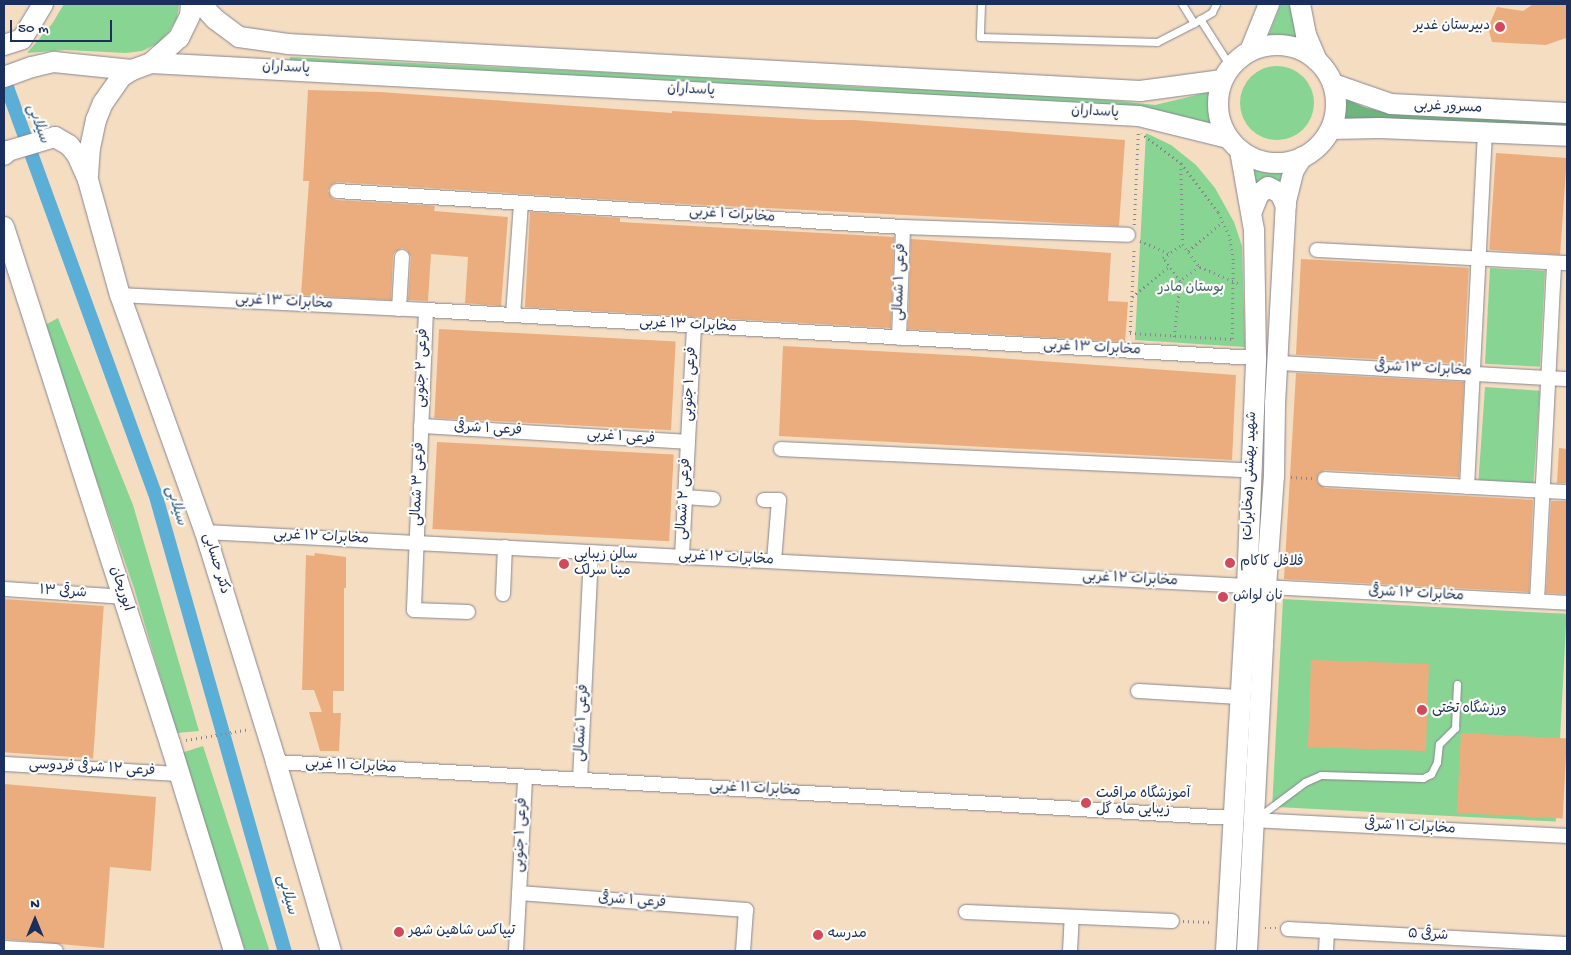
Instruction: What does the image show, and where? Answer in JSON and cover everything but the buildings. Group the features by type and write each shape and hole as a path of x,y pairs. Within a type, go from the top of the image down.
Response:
{"main road":[{"path":"88,180 90,148 96,120 103,103 121,77 132,70 152,63 179,38 190,15 191,4"},
{"name":"پاسداران","path":"201,4 215,19 239,37 288,44 1140,91 1226,73"},
{"path":"1269,4 1250,51 1226,73 1217,110 1220,124 1234,144 1268,163 1284,163 1302,157 1319,146 1331,129 1336,109 1333,84 1318,61 1306,35 1300,4"},
{"path":"13,42 42,5"},
{"path":"1250,51 1267,46 1292,47 1318,61"},
{"path":"4,77 32,67 54,62 132,70"},
{"name":"پاسداران","path":"152,63 1139,116 1234,144"},
{"name":"مسرور غربی","path":"1333,84 1391,104 1567,113"},
{"name":"مسرور غربی","path":"1331,129 1380,128 1567,136"},
{"path":"4,156 8,151 46,138 61,139 77,155 88,180"},
{"name":"شهید بهشتی (مخابرات)","path":"1234,144 1252,211 1255,293 1256,358 1251,470 1256,587 1244,819 1248,927 1247,951"},
{"name":"شهید بهشتی (مخابرات)","path":"1256,587 1274,476 1286,206 1294,170 1302,157"},
{"name":"دکتر حسابی","path":"88,180 120,295 205,532 276,762 331,951"},
{"path":"1252,211 1259,194 1268,187 1280,193 1286,206"},
{"name":"ابوریحان","path":"4,227 180,774 234,951"},
{"name":"شهید بهشتی (مخابرات)","path":"1226,951 1228,923 1244,819"}],"street":[{"path":"1467,487 1484,132"},
{"name":"مخابرات ۱ غربی","path":"337,191 903,227 1128,235"},
{"path":"513,315 521,203"},
{"name":"فرعی ۱ شمالی","path":"899,338 903,227"},
{"path":"1317,250 1561,263 1549,378 1541,491 1537,602"},
{"path":"399,309 402,257"},
{"name":"مخابرات ۱۳ غربی","path":"120,295 426,310 1256,358"},
{"name":"فرعی ۲ جنوبی","path":"421,426 426,310"},
{"name":"فرعی ۱ جنوبی","path":"688,442 694,326"},
{"name":"مخابرات ۱۳ شرقی","path":"1278,363 1474,372 1567,379"},
{"name":"فرعی ۱ شرقی","path":"421,426 555,434"},
{"name":"فرعی ۳ شمالی","path":"421,426 414,610 468,612"},
{"name":"فرعی ۱ غربی","path":"555,434 688,442"},
{"name":"فرعی ۲ شمالی","path":"682,556 688,442"},
{"path":"781,449 1251,470"},
{"path":"1325,479 1567,492"},
{"path":"685,497 713,499"},
{"path":"764,500 779,500 774,561"},
{"name":"مخابرات ۱۲ غربی","path":"205,532 1256,587"},
{"path":"503,594 505,547"},
{"name":"فرعی ۱ شمالی","path":"580,780 591,552"},
{"name":"مخابرات ۱۲ شرقی","path":"1256,587 1567,603"},
{"name":"۱۳ شرقی","path":"4,589 123,597"},
{"path":"1138,691 1250,698"},
{"name":"مخابرات ۱۱ غربی","path":"276,762 1244,819"},
{"name":"فرعی ۱۲ شرقی فردوسی","path":"4,764 180,774"},
{"name":"فرعی ۱ جنوبی","path":"519,893 525,777"},
{"name":"مخابرات ۱۱ شرقی","path":"1244,819 1567,836"},
{"path":"516,951 519,893"},
{"name":"فرعی ۱ شرقی","path":"519,893 746,910 743,951"},
{"path":"966,912 1172,921"},
{"path":"1070,951 1072,917"},
{"name":"شرقی ۵","path":"1288,929 1567,944"},
{"path":"1326,951 1327,931"},
{"path":"4,948 56,951"}],"lane":[{"path":"981,4 980,37 1157,42 1212,12 1216,4"},
{"path":"1182,4 1197,21 1226,73"},
{"path":"1244,819 1320,774 1423,778 1431,774 1438,762 1439,744 1455,728 1457,684"}],"path":[{"path":"1130,333 1232,339 1233,260 1229,236 1218,212 1181,164 1138,132"},
{"path":"1181,164 1183,244 1200,267 1233,280 1255,293"},
{"path":"1188,251 1222,222"},
{"path":"1128,235 1170,254"},
{"path":"1174,354 1180,281 1163,258 1183,244"},
{"path":"1132,297 1169,266"},
{"path":"1180,281 1200,267"},
{"path":"1274,476 1325,479"},
{"path":"170,743 265,726"},
{"path":"1172,921 1228,923"},
{"path":"1248,927 1288,929"}],"green space":[{"path":"64,4 179,4 177,18 169,32 157,44 142,51 126,53 66,50 27,53 52,24"},
{"path":"1281,4 1293,4 1302,41 1285,38 1267,39"},
{"path":"290,57 682,76 860,87 1053,94 1155,105 1201,94 1215,88 1211,105 1213,128 290,67"},
{"path":"1277,66 1291,69 1303,77 1311,89 1314,103 1311,117 1303,129 1291,137 1277,140 1263,137 1251,129 1243,117 1240,103 1243,89 1251,77 1263,69"},
{"path":"1344,98 1364,107 1387,113 1567,119 1567,130 1339,123 1345,109"},
{"name":"بوستان مادر","path":"1146,133 1171,145 1196,165 1215,188 1234,222 1242,246 1245,347 1135,340"},
{"path":"1253,167 1261,172 1273,173 1282,170 1281,182 1256,191"},
{"path":"1490,268 1545,271 1540,367 1485,364"},
{"path":"58,318 133,505 199,731 177,733 134,588 43,326"},
{"path":"1485,387 1540,391 1533,484 1479,480"},
{"name":"ورزشگاه تختی","path":"1283,599 1567,614 1556,822 1272,807"},
{"path":"203,746 269,950 245,951 181,753"}],"waterway":[{"name":"سیلابی","path":"4,79 155,493 285,951"}],"place":[{"name":"دبیرستان غدیر","path":"1500,27"},
{"name":"فلافل کاکام","path":"1230,563"},
{"name":"سالن زیبایی مینا سرلک","path":"564,564"},
{"name":"نان لواش","path":"1223,597"},
{"name":"ورزشگاه تختی","path":"1422,710"},
{"name":"آموزشگاه مراقبت زیبایی ماه گل","path":"1086,803"},
{"name":"تیپاکس شاهین شهر","path":"399,932"},
{"name":"مدرسه","path":"818,935"}]}
